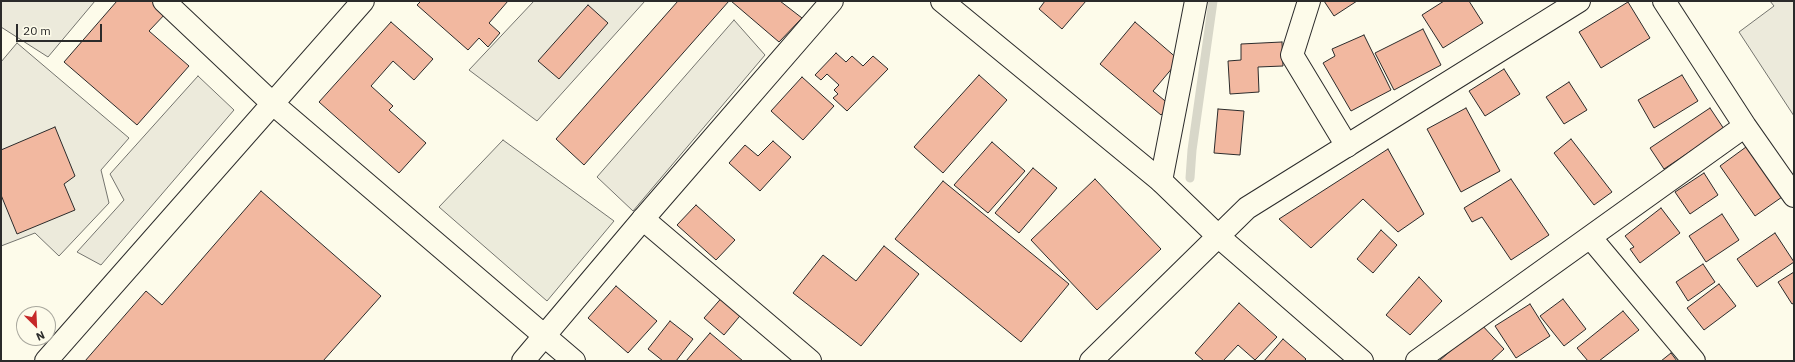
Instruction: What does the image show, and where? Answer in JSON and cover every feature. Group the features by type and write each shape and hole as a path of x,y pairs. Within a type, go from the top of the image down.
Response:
{"street":[{"path":"164,1 272,103 574,361"},
{"path":"46,361 363,1"},
{"path":"523,361 643,219 832,1"},
{"path":"942,1 1161,181 1219,237 1362,361"},
{"path":"1161,181 1196,1"},
{"path":"1310,1 1292,55 1347,146"},
{"path":"1091,361 1247,208 1580,1"},
{"path":"1664,1 1745,126 1794,196"},
{"path":"1417,361 1745,126"},
{"path":"643,219 810,361"},
{"path":"1590,237 1694,361"}],"shaded area":[{"path":"1,1 95,1 48,57 1,27"},
{"path":"534,1 645,1 537,121 469,70"},
{"path":"1770,1 1794,1 1794,116 1739,32 1774,6"},
{"path":"734,20 765,55 633,211 597,177"},
{"path":"17,43 129,138 101,170 109,203 59,256 35,233 1,246 1,62"},
{"path":"198,76 234,110 101,265 77,252 124,200 110,174"},
{"path":"503,140 614,221 547,301 439,207"}],"building":[{"path":"117,1 155,1 167,12 149,31 189,66 137,125 64,62"},
{"path":"421,1 508,1 489,23 500,33 488,47 479,38 468,50 417,5"},
{"path":"678,1 729,1 584,165 556,139"},
{"path":"731,1 780,1 802,18 779,42"},
{"path":"1045,1 1086,1 1062,29 1039,9"},
{"path":"1324,1 1357,1 1334,16"},
{"path":"1444,1 1469,1 1483,23 1443,48 1422,15"},
{"path":"1628,2 1650,38 1601,68 1579,32"},
{"path":"588,5 608,23 559,79 538,61"},
{"path":"391,22 433,59 414,80 393,61 371,86 393,106 389,110 426,143 399,173 319,102"},
{"path":"1135,22 1179,60 1153,91 1170,105 1161,115 1100,64"},
{"path":"1423,29 1441,65 1394,90 1375,53"},
{"path":"1364,35 1391,90 1351,111 1323,63 1335,56 1332,49"},
{"path":"1282,42 1283,66 1258,67 1259,92 1230,94 1228,61 1241,60 1241,44"},
{"path":"836,53 846,62 852,56 863,66 873,56 888,69 847,111 833,98 838,94 834,90 839,85 827,74 821,80 815,75"},
{"path":"1504,69 1520,94 1485,116 1469,91"},
{"path":"979,75 1007,100 943,173 914,147"},
{"path":"1682,75 1698,101 1654,128 1638,100"},
{"path":"802,77 834,106 803,140 771,111"},
{"path":"1569,82 1587,110 1564,124 1546,97"},
{"path":"1466,108 1500,171 1461,192 1427,129"},
{"path":"1710,108 1724,129 1664,169 1650,148"},
{"path":"1218,109 1244,111 1240,155 1214,153"},
{"path":"55,127 75,176 64,184 75,210 17,234 1,195 1,150"},
{"path":"1571,139 1612,192 1594,205 1554,153"},
{"path":"773,141 791,157 760,191 729,163 745,145 758,156"},
{"path":"992,142 1025,171 988,213 954,185"},
{"path":"1746,147 1782,197 1755,216 1720,166"},
{"path":"1388,149 1424,214 1398,232 1363,199 1311,248 1279,219"},
{"path":"1033,168 1057,188 1019,233 995,213"},
{"path":"1704,173 1718,195 1690,214 1675,192"},
{"path":"1095,179 1161,249 1097,310 1031,240"},
{"path":"1511,179 1549,235 1511,260 1482,217 1472,222 1464,208"},
{"path":"943,181 1069,284 1021,342 895,239"},
{"path":"261,191 381,296 323,361 85,361 146,291 162,305"},
{"path":"696,205 735,240 716,260 677,225"},
{"path":"1661,208 1680,233 1640,263 1630,249 1634,247 1625,236"},
{"path":"1722,214 1739,240 1706,262 1689,236"},
{"path":"1381,230 1397,245 1373,273 1357,259"},
{"path":"1775,233 1794,262 1757,287 1737,259"},
{"path":"884,246 919,274 861,346 793,293 823,255 856,281"},
{"path":"1703,264 1715,282 1688,301 1676,282"},
{"path":"1794,272 1794,303 1792,304 1778,282"},
{"path":"1419,277 1442,301 1410,335 1386,315"},
{"path":"1719,284 1736,306 1704,330 1687,308"},
{"path":"616,286 657,321 628,353 588,318"},
{"path":"725,294 744,311 724,335 704,318"},
{"path":"1563,299 1586,329 1564,346 1540,316"},
{"path":"1239,303 1277,337 1255,360 1238,345 1223,361 1204,361 1195,353"},
{"path":"1530,304 1550,336 1516,358 1495,326"},
{"path":"1623,311 1639,330 1599,361 1588,361 1577,348"},
{"path":"670,321 693,339 676,361 663,361 648,349"},
{"path":"1481,324 1504,349 1491,361 1439,361"},
{"path":"710,333 743,361 686,361"},
{"path":"1283,339 1306,359 1304,361 1264,361"},
{"path":"1671,353 1677,361 1661,361"}],"waterway":[{"path":"1190,178 1192,150 1213,1"}]}
